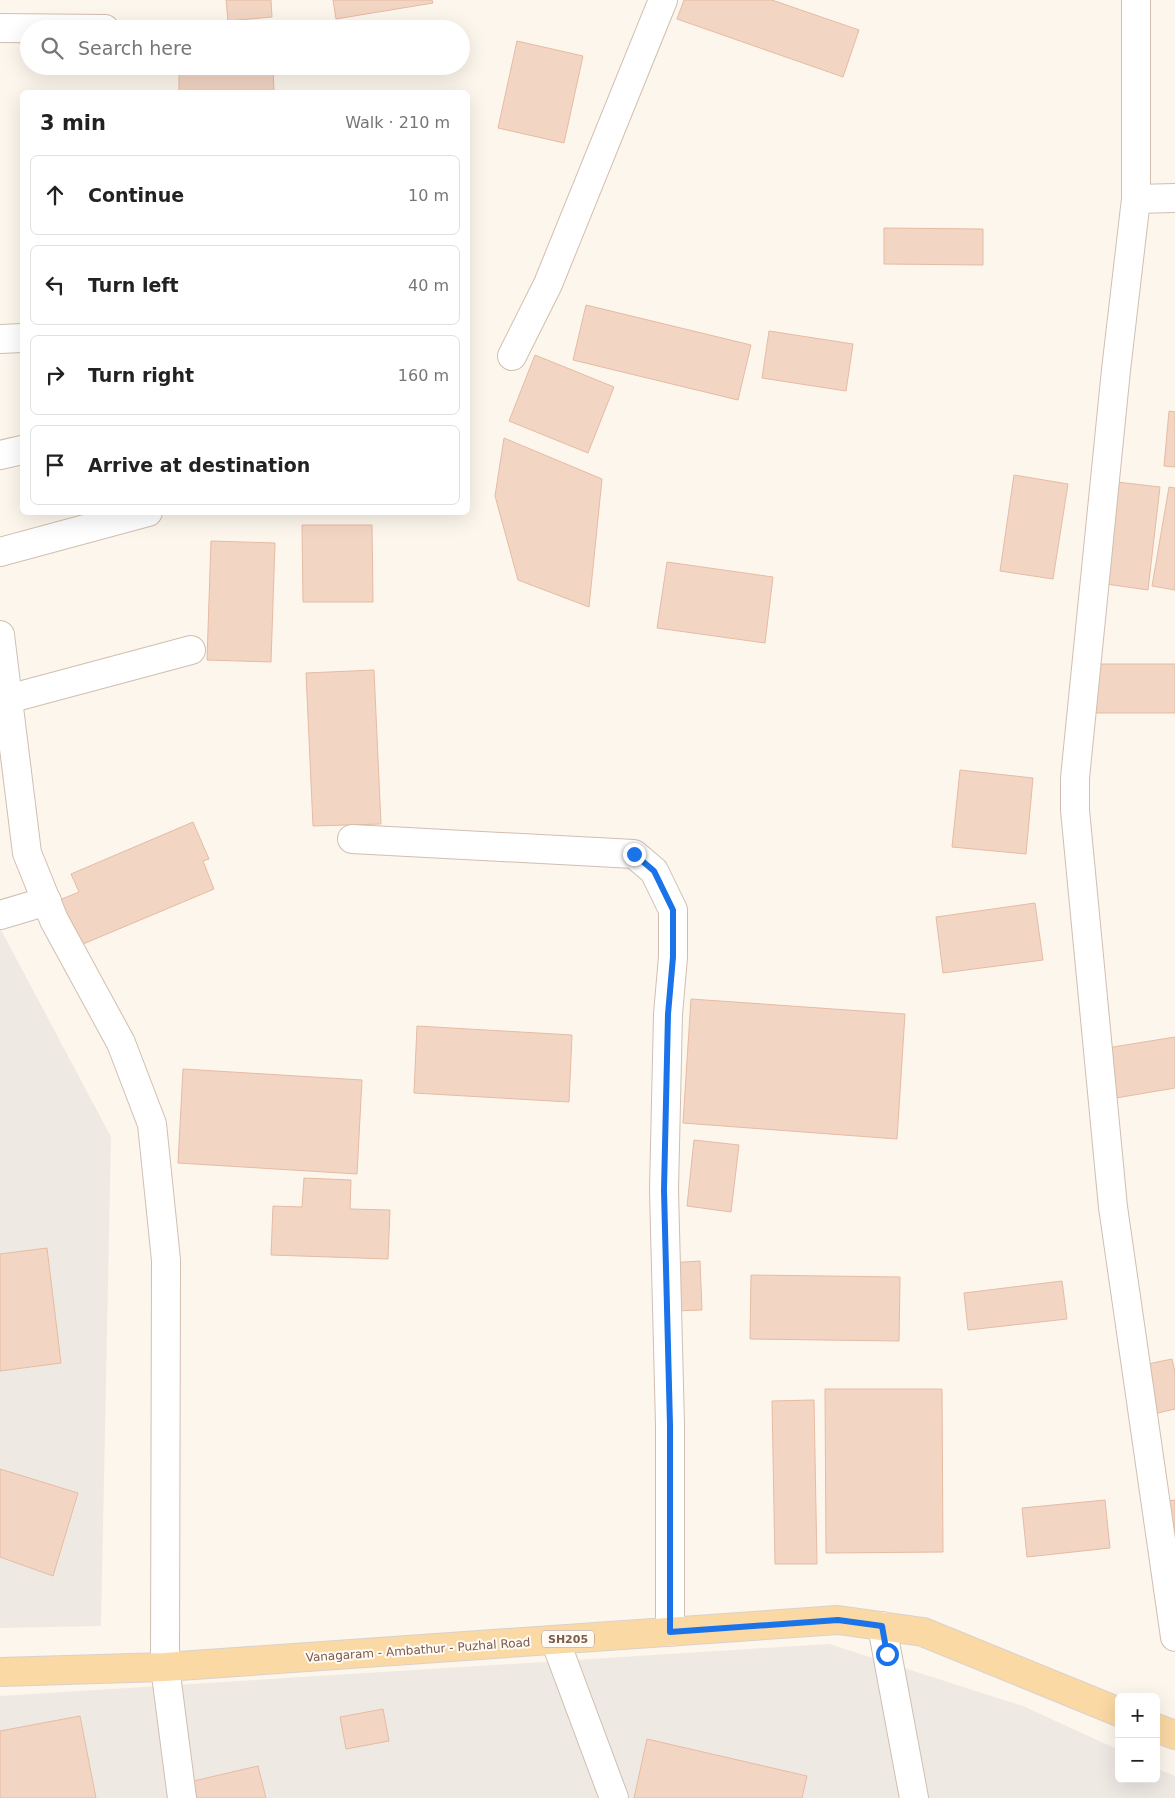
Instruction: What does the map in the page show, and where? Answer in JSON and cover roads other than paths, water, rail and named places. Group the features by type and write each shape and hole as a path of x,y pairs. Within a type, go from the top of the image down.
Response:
{"main road":[{"name":"Vanagaram - Ambathur - Puzhal Road","path":"0,1672 165,1667 838,1620 923,1632 1115,1710"},
{"path":"1160,1729 1175,1735"}],"street":[{"path":"512,356 548,284 663,0"},
{"path":"1136,0 1136,200 1116,370 1074,778 1075,810 1113,1207 1175,1636"},
{"path":"0,28 20,28"},
{"path":"1136,200 1175,198"},
{"path":"0,339 20,338"},
{"path":"0,455 20,450"},
{"path":"0,552 137,515"},
{"path":"0,635 6,708 27,853 54,920 121,1044 152,1124 166,1260 165,1667 182,1798"},
{"path":"6,708 191,650"},
{"path":"352,839 634,854 654,871 673,910 673,957 668,1014 664,1190 670,1425 670,1632"},
{"path":"0,915 46,901"},
{"path":"882,1626 914,1798"},
{"path":"556,1640 614,1798"}]}
